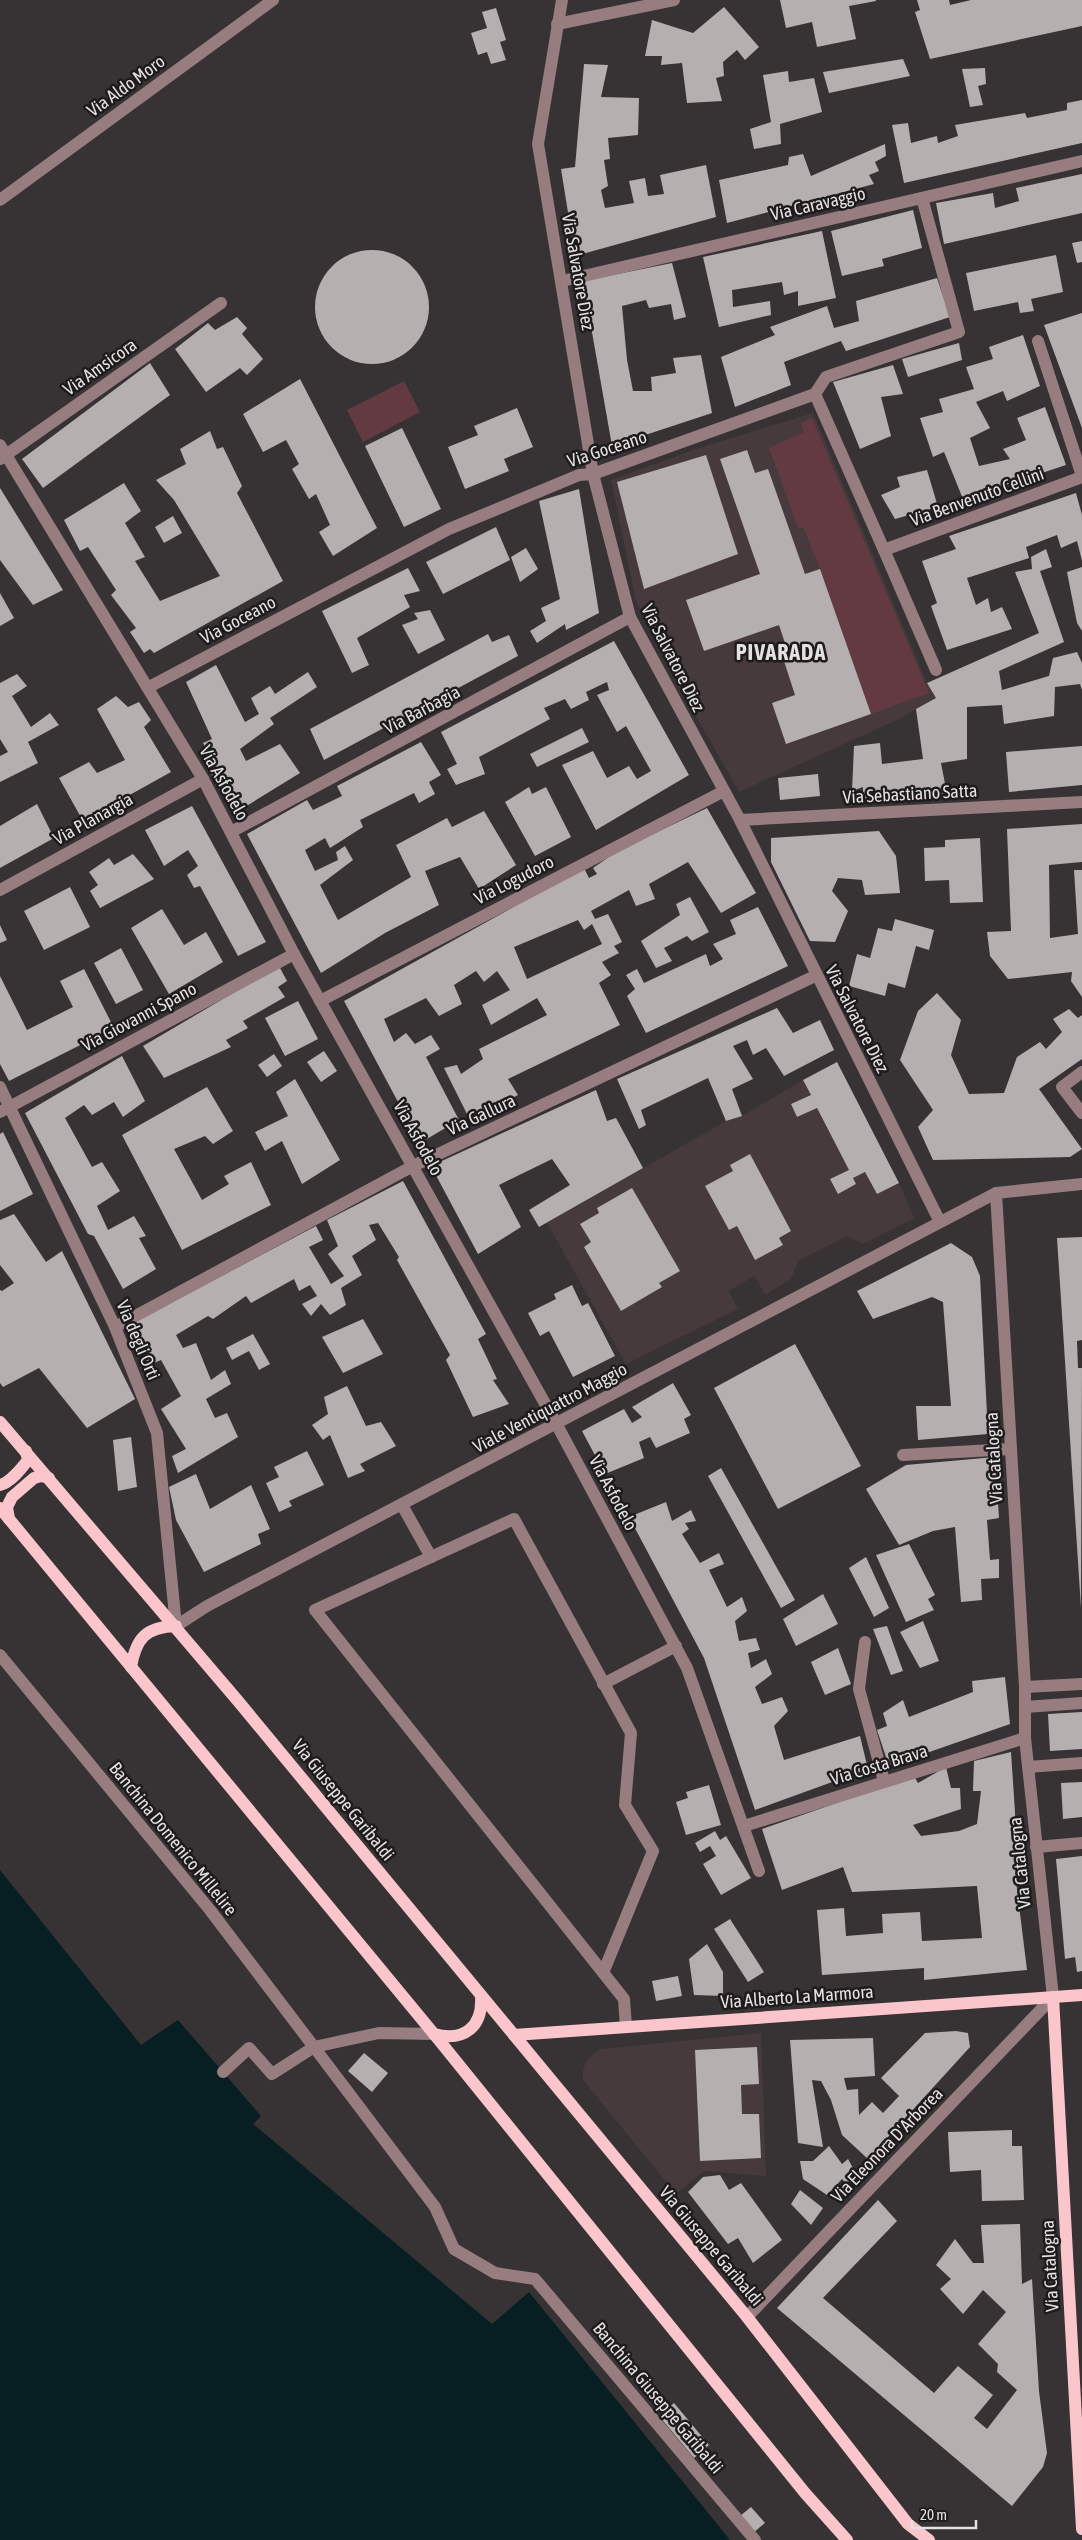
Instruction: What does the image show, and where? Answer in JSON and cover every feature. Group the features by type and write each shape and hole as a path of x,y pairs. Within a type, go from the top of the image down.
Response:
{"main road":[{"name":"Via Giuseppe Garibaldi","path":"0,1422 176,1626 747,2317 908,2524 929,2540"},
{"path":"0,1485 5,1484 22,1468 28,1460 26,1452"},
{"path":"9,1519 7,1507 12,1497 34,1478 42,1476 49,1478"},
{"path":"0,1508 434,2034 805,2493 847,2540"},
{"path":"131,1667 134,1649 145,1634 160,1627 176,1626"},
{"name":"Via Alberto La Marmora","path":"514,2035 1082,1995"},
{"path":"434,2034 453,2036 470,2030 478,2020 482,2008 481,1996"},
{"name":"Via Catalogna","path":"1053,1997 1082,2529"},
{"name":"Via Giuseppe Garibaldi","path":"908,2524 911,2540"}],"street":[{"name":"Via Aldo Moro","path":"0,200 273,0"},
{"name":"Via Salvatore Diez","path":"562,0 538,144 593,474 630,618 740,820 815,976 940,1222"},
{"path":"558,24 674,0"},
{"name":"Via Caravaggio","path":"562,281 1082,161"},
{"name":"Via Goceano","path":"148,687 449,529 579,474 593,474 814,394 826,377 959,332 922,198"},
{"name":"Via Amsicora","path":"2,453 221,303"},
{"path":"1038,341 1082,477"},
{"path":"814,394 936,670"},
{"name":"Via Asfodelo","path":"2,453 203,779 294,954 557,1424 688,1668 759,1871"},
{"name":"Via Benvenuto Cellini","path":"884,550 1082,477"},
{"name":"Via Barbagia","path":"231,832 630,618"},
{"name":"Via Planargia","path":"0,890 203,779"},
{"name":"Via Logudoro","path":"320,1001 724,791"},
{"name":"Via Sebastiano Satta","path":"740,820 1082,802"},
{"name":"Via Giovanni Spano","path":"5,1109 294,954"},
{"name":"Via Gallura","path":"115,1328 413,1166 815,976"},
{"path":"1082,1072 1062,1087 1082,1113"},
{"name":"Via degli Orti","path":"0,1087 5,1109 115,1328 157,1434 176,1626"},
{"path":"996,1193 1082,1184"},
{"name":"Viale Ventiquattro Maggio","path":"176,1626 206,1606 996,1193"},
{"name":"Via Catalogna","path":"996,1193 1025,1687 1025,1738 1053,1997"},
{"path":"903,1455 1011,1449"},
{"path":"402,1505 431,1557"},
{"path":"603,1973 653,1851 625,1805 631,1733 514,1519 315,1610 624,2000 626,2027"},
{"path":"865,1642 859,1689 884,1781"},
{"path":"603,1684 676,1646"},
{"name":"Banchina Domenico Millelire","path":"0,1655 210,1910 435,2207 454,2249 495,2274 535,2279"},
{"path":"1025,1687 1082,1684"},
{"path":"1025,1707 1082,1703"},
{"name":"Via Costa Brava","path":"744,1826 1025,1738"},
{"path":"1028,1767 1082,1763"},
{"path":"1036,1848 1082,1843"},
{"name":"Via Eleonora D'Arborea","path":"747,2317 1053,1997"},
{"path":"223,2072 249,2048 272,2074 314,2047 379,2033 434,2034"},
{"name":"Banchina Giuseppe Garibaldi","path":"535,2279 755,2540"}],"shaded area":[{"path":"404,381 420,412 363,442 347,410"},
{"path":"813,413 927,683 936,698 901,718 739,792 679,686 636,601 611,480 696,449"},
{"path":"812,418 929,693 871,714 820,569 803,527 798,528 769,448 804,432 801,423"},
{"path":"803,1080 811,1095 791,1104 797,1117 817,1108 849,1170 830,1179 838,1194 856,1184 853,1178 865,1172 877,1194 899,1183 914,1218 863,1244 847,1236 798,1261 791,1279 765,1295 754,1276 729,1291 738,1309 626,1364 547,1223 726,1121 742,1116"},
{"path":"761,2033 766,2176 704,2171 676,2194 583,2080 583,2070 587,2060 600,2049"}],"water":[{"path":"0,1870 141,2045 178,2020 261,2116 253,2124 492,2324 529,2292 730,2540 0,2540"}],"building":[{"path":"780,0 876,1 849,6 856,39 817,47 812,22 786,28"},
{"path":"917,0 949,0 950,5 971,0 1082,0 1082,26 930,59 915,12 920,10"},
{"path":"724,7 759,47 745,60 737,50 723,62 724,76 716,78 722,101 687,103 682,63 661,65 662,56 645,56 652,20 693,33"},
{"path":"496,8 506,40 500,42 506,60 491,64 487,52 478,55 471,33 487,28 482,12"},
{"path":"903,59 910,76 829,93 823,72"},
{"path":"584,64 608,65 601,97 639,98 638,135 608,138 610,159 604,160 608,186 601,190 605,208 634,203 629,181 645,178 648,196 664,194 660,175 706,165 716,217 575,256 561,169 575,167"},
{"path":"985,68 986,84 978,86 983,105 970,107 962,69"},
{"path":"788,71 789,82 814,78 822,112 780,124 781,144 754,149 750,129 771,122 763,75"},
{"path":"1082,100 1082,143 904,183 892,125 908,123 911,143 937,136 938,143 958,136 955,125 1025,113 1027,118 1067,110 1067,103"},
{"path":"885,144 886,156 875,162 879,171 869,175 874,184 727,223 719,180 788,165 789,157 803,154 811,176"},
{"path":"1082,174 1082,213 944,244 936,203 993,193 995,208 1019,201 1016,188"},
{"path":"913,210 922,248 882,259 884,266 842,276 831,231"},
{"path":"822,231 836,298 798,306 798,291 784,295 782,282 732,290 733,307 770,301 771,315 719,327 703,257"},
{"path":"1082,241 1082,262 1077,263 1072,243"},
{"path":"372,250 394,254 412,267 425,285 429,307 425,329 412,347 394,360 372,364 350,360 332,347 319,329 315,307 319,285 332,267 350,254"},
{"path":"1056,255 1063,292 1031,299 1034,311 1020,313 1018,302 974,311 966,273"},
{"path":"672,263 686,317 674,320 671,304 649,308 646,300 622,306 627,360 633,391 652,391 651,377 676,373 673,358 701,355 712,413 612,446 583,281"},
{"path":"937,278 950,317 846,351 841,341 784,362 791,385 735,407 721,357 775,335 770,327 827,306 834,328 859,321 856,301"},
{"path":"1082,313 1082,428 1044,325"},
{"path":"237,317 247,328 242,334 263,359 247,375 240,368 206,392 175,349 208,323 215,330"},
{"path":"1023,335 1040,386 1007,401 1003,391 976,402 990,428 970,438 979,466 1010,459 1003,449 1026,440 1017,418 1045,407 1066,465 963,499 944,452 933,457 920,418 943,412 939,399 974,389 966,367 993,359 989,347"},
{"path":"959,343 962,360 908,377 902,359"},
{"path":"150,363 170,395 43,488 22,459"},
{"path":"893,365 903,394 881,397 891,436 860,449 833,382"},
{"path":"300,379 377,528 333,556 319,532 330,525 316,494 309,499 292,469 299,464 286,440 263,452 243,414"},
{"path":"517,408 533,447 504,459 509,471 465,489 448,447 478,435 474,426"},
{"path":"402,428 441,509 404,527 365,446"},
{"path":"210,431 217,449 223,447 242,486 237,493 283,581 154,653 150,649 144,653 130,632 136,628 111,595 116,590 88,547 80,551 64,520 124,483 141,511 125,523 145,557 135,561 160,601 220,576 174,500 156,480 186,464 180,449"},
{"path":"747,450 755,473 768,469 805,574 820,569 871,714 786,744 772,703 795,695 784,661 790,658 779,625 704,651 686,600 760,574 720,459"},
{"path":"706,455 738,554 644,589 617,482"},
{"path":"927,470 938,507 895,519 881,495 900,487 897,477"},
{"path":"0,488 63,590 33,605 0,560"},
{"path":"579,489 599,613 566,630 565,624 537,643 530,631 546,621 541,608 560,599 539,501"},
{"path":"1076,493 1082,515 1082,561 1077,541 1061,548 1057,535 1026,547 1029,558 967,578 976,605 988,598 991,612 1002,607 1012,629 947,650 931,606 937,603 922,561 956,549 949,536"},
{"path":"173,516 182,533 164,543 155,527"},
{"path":"496,527 510,560 443,594 426,562"},
{"path":"526,548 538,569 520,582 511,557"},
{"path":"1046,549 1052,567 1040,571 1064,642 999,671 1002,690 1049,676 1053,658 1077,652 1082,663 1082,690 1080,684 1055,687 1054,716 1004,724 1002,705 967,707 967,759 941,763 947,794 863,800 863,787 852,791 854,746 880,743 882,764 923,759 916,709 936,698 927,683 1039,633 1015,572 1032,569 1031,557"},
{"path":"1082,567 1082,631 1077,623 1067,572"},
{"path":"408,568 420,591 404,595 410,607 357,638 369,665 352,673 322,611"},
{"path":"0,593 14,618 0,626"},
{"path":"430,610 445,640 418,654 402,625 418,619 414,613"},
{"path":"488,634 492,642 509,635 518,656 324,760 310,729"},
{"path":"614,641 689,775 596,830 562,765 593,751 607,778 629,766 637,779 651,771 626,726 617,732 597,695 609,690 607,682 586,692 589,700 571,709 565,699 544,708 550,719 479,757 485,774 456,785 447,769 457,764 441,732"},
{"path":"216,665 245,722 259,714 251,698 270,686 275,694 308,672 317,687 270,718 274,724 240,749 246,761 280,744 300,773 240,810 230,791 222,794 211,774 217,769 203,743 212,739 186,682"},
{"path":"17,674 27,686 12,696 31,727 50,713 59,725 28,742 38,763 0,782 0,756 8,752 0,739 0,683"},
{"path":"116,696 128,707 139,702 151,720 144,727 171,772 83,821 59,778 89,762 97,773 125,760 97,709"},
{"path":"582,728 589,742 537,767 530,754"},
{"path":"421,742 441,775 429,782 435,794 419,803 414,793 360,820 363,827 330,848 325,838 305,850 315,871 338,860 336,852 345,846 353,860 320,885 338,920 411,877 396,845 447,818 452,827 484,811 516,865 479,889 460,857 425,871 439,905 385,933 321,973 247,834 307,800 313,810 342,796 337,786"},
{"path":"1082,746 1082,785 1009,792 1006,752"},
{"path":"818,774 820,796 780,800 778,778"},
{"path":"529,787 532,794 546,787 571,837 535,856 505,802"},
{"path":"37,804 54,838 0,868 0,826"},
{"path":"192,806 266,942 238,956 200,886 194,888 187,875 198,866 188,850 164,866 145,830"},
{"path":"707,808 756,893 721,913 688,862 649,884 655,899 636,906 629,890 591,911 595,919 608,914 622,942 614,946 619,953 602,962 611,975 599,983 620,1025 508,1079 518,1095 470,1120 444,1068 457,1065 461,1074 483,1059 479,1049 547,1015 537,998 491,1025 482,1005 510,990 497,971 484,982 476,971 454,985 462,1004 439,1016 426,998 384,1019 394,1042 406,1033 415,1044 431,1035 440,1049 426,1057 459,1120 420,1143 344,1001 584,868 589,878 597,874 593,868 616,852","holes":["578,920 584,930 592,924 602,944 527,979 514,947"]},
{"path":"1082,824 1082,862 1049,865 1050,938 1078,934 1074,870 1082,870 1082,997 1071,981 1072,972 1008,979 990,956 987,932 1011,931 1007,829"},
{"path":"879,831 896,856 900,893 865,895 862,880 838,878 832,891 848,911 835,942 810,941 771,862 771,838"},
{"path":"980,838 983,902 950,903 949,880 925,881 924,848 945,847 945,840"},
{"path":"133,854 154,879 100,908 90,891 98,885 89,872 109,858 114,865"},
{"path":"70,887 90,927 44,950 24,911"},
{"path":"690,897 709,932 692,941 687,936 664,948 672,961 656,968 641,941 680,915 676,904"},
{"path":"758,907 788,966 646,1033 627,996 635,989 626,975 637,969 644,983 706,954 710,966 723,959 713,944 736,934 730,920"},
{"path":"162,909 184,945 206,932 223,962 169,994 131,928"},
{"path":"895,919 934,930 929,950 916,946 905,988 888,983 885,996 849,986 857,954 870,958 878,928 892,931"},
{"path":"0,925 7,940 0,943"},
{"path":"121,948 143,990 116,1004 94,963"},
{"path":"279,966 287,981 278,987 285,997 243,1021 248,1028 226,1040 231,1047 164,1078 143,1046"},
{"path":"84,969 114,1028 9,1081 0,1064 0,976 27,1030 73,1007 60,981"},
{"path":"937,993 961,1020 951,1055 969,1094 1004,1093 1017,1057 1040,1042 1046,1049 1062,1032 1053,1019 1069,1009 1078,1018 1082,1015 1082,1059 1039,1089 1082,1149 1070,1157 933,1160 918,1127 933,1110 900,1060 918,1011"},
{"path":"298,1001 318,1039 285,1056 265,1018"},
{"path":"777,1008 793,1033 820,1020 834,1050 784,1076 766,1048 753,1055 747,1040 733,1046 753,1079 732,1089 742,1116 726,1121 708,1078 641,1110 646,1125 639,1129 617,1079"},
{"path":"324,1051 337,1071 321,1082 307,1062"},
{"path":"274,1054 282,1066 267,1077 258,1065"},
{"path":"122,1056 145,1101 123,1117 114,1102 92,1115 84,1105 65,1118 92,1167 102,1162 120,1191 97,1206 108,1230 134,1216 146,1236 139,1238 156,1269 123,1289 94,1236 88,1234 25,1113"},
{"path":"837,1062 899,1183 877,1194 865,1172 853,1178 856,1184 838,1194 830,1179 849,1170 817,1108 797,1117 791,1104 811,1095 803,1080"},
{"path":"295,1079 340,1160 302,1184 282,1141 265,1151 255,1132 288,1116 276,1092"},
{"path":"207,1087 233,1131 213,1144 205,1136 174,1149 202,1200 229,1184 224,1176 251,1162 271,1205 182,1250 122,1135"},
{"path":"596,1090 607,1121 616,1118 643,1168 539,1227 529,1210 570,1185 552,1159 499,1185 521,1227 478,1254 431,1166"},
{"path":"3,1132 33,1194 0,1211 0,1134"},
{"path":"750,1154 791,1231 779,1238 783,1245 755,1260 737,1226 729,1230 705,1186 733,1171 730,1165"},
{"path":"403,1181 486,1334 478,1339 497,1379 493,1380 509,1404 473,1417 446,1360 450,1355 397,1260 399,1257 378,1223 369,1225 376,1240 352,1256 362,1275 341,1288 346,1305 330,1315 321,1304 311,1316 302,1304 317,1296 310,1285 299,1291 294,1279 251,1303 246,1296 213,1319 208,1316 176,1335 183,1348 196,1343 211,1380 225,1370 231,1384 206,1399 215,1418 227,1413 238,1437 178,1473 172,1456 186,1449 161,1409 181,1396 161,1360 149,1365 129,1325 316,1226 323,1240 309,1247 331,1284 344,1276 328,1254 338,1246 327,1220"},
{"path":"632,1188 680,1271 659,1283 662,1287 621,1311 584,1247 591,1242 580,1224 599,1213 597,1208"},
{"path":"14,1214 46,1262 62,1251 135,1399 87,1428 39,1368 3,1387 0,1383 0,1290 2,1291 14,1283 0,1265 0,1220"},
{"path":"1082,1237 1082,1340 1077,1341 1078,1368 1082,1368 1081,1608 1057,1238"},
{"path":"951,1243 972,1257 980,1276 988,1434 918,1440 916,1406 951,1406 943,1302 932,1297 873,1319 857,1291"},
{"path":"572,1285 582,1306 588,1303 615,1356 573,1377 549,1331 540,1336 528,1313 556,1299 554,1294"},
{"path":"363,1319 383,1354 343,1373 322,1337"},
{"path":"253,1334 270,1364 259,1370 249,1351 232,1360 226,1348"},
{"path":"795,1344 861,1466 778,1509 714,1388"},
{"path":"673,1383 691,1415 684,1419 690,1433 656,1448 650,1437 639,1442 644,1458 605,1474 582,1431 624,1409 632,1423 642,1417 632,1407"},
{"path":"347,1386 366,1426 381,1422 396,1446 360,1464 365,1471 348,1478 330,1435 323,1440 312,1425 328,1414 324,1397"},
{"path":"131,1437 137,1487 118,1491 113,1440"},
{"path":"307,1451 324,1485 289,1501 292,1506 279,1512 266,1483 279,1477 274,1467"},
{"path":"995,1457 999,1518 987,1520 990,1560 999,1559 999,1578 981,1579 982,1600 961,1602 955,1527 933,1531 899,1545 866,1489 906,1465"},
{"path":"721,1468 795,1600 781,1608 708,1476"},
{"path":"196,1474 210,1509 251,1485 270,1529 258,1534 261,1544 204,1572 176,1520 169,1487"},
{"path":"666,1502 672,1521 691,1510 696,1521 685,1523 689,1529 682,1534 700,1563 719,1553 724,1564 709,1570 727,1607 742,1597 747,1611 735,1621 739,1641 756,1638 760,1650 748,1653 751,1668 766,1659 772,1674 755,1687 762,1704 782,1697 788,1711 774,1726 784,1760 860,1736 868,1769 755,1810 704,1658 629,1517"},
{"path":"909,1544 935,1595 928,1599 934,1610 906,1622 876,1555"},
{"path":"866,1557 889,1608 874,1617 849,1568"},
{"path":"823,1594 838,1624 796,1646 783,1619"},
{"path":"923,1621 939,1661 920,1668 900,1632"},
{"path":"887,1626 903,1671 891,1675 873,1629"},
{"path":"838,1648 851,1684 825,1695 811,1662"},
{"path":"1005,1677 1010,1724 889,1766 877,1730 887,1726 883,1713 903,1700 909,1717 973,1692 972,1681"},
{"path":"1082,1712 1082,1749 1050,1751 1048,1714"},
{"path":"1011,1752 1015,1812 1016,1881 1027,1970 924,1980 924,1968 822,1975 817,1910 844,1908 846,1936 883,1933 882,1914 920,1912 922,1941 982,1938 977,1886 852,1892 843,1867 782,1890 762,1829 914,1776 918,1783 946,1767 951,1788 960,1788 961,1809 913,1825 921,1836 959,1831 977,1824 981,1791 973,1791 974,1761"},
{"path":"1082,1782 1082,1817 1063,1819 1061,1783"},
{"path":"709,1785 721,1825 686,1835 676,1802 688,1798 686,1792"},
{"path":"715,1831 720,1840 726,1836 751,1878 721,1895 703,1864 716,1856 710,1846 700,1852 695,1843"},
{"path":"1082,1856 1082,1971 1077,1972 1075,1957 1065,1959 1056,1859"},
{"path":"730,1919 764,1972 748,1982 714,1929"},
{"path":"707,1944 723,1972 723,1996 694,1995 689,1959"},
{"path":"678,1976 682,1996 656,2001 652,1981"},
{"path":"956,2031 968,2033 970,2047 868,2159 842,2135 831,2100 821,2081 812,2080 823,2147 798,2143 790,2040 873,2038 875,2076 844,2078 847,2090 858,2089 859,2115 872,2102 883,2113 899,2096 881,2078 925,2033"},
{"path":"757,2047 759,2084 741,2085 742,2114 759,2114 761,2158 700,2161 695,2050"},
{"path":"364,2053 388,2073 372,2092 348,2071"},
{"path":"1012,2130 1012,2146 1022,2146 1024,2200 982,2201 981,2170 950,2172 948,2132"},
{"path":"829,2146 842,2164 848,2159 858,2177 846,2183 842,2179 827,2195 803,2179 800,2161 813,2161"},
{"path":"720,2175 729,2190 741,2183 782,2240 753,2263 738,2238 728,2244 688,2192 703,2177"},
{"path":"800,2190 823,2208 811,2225 791,2204"},
{"path":"878,2200 897,2221 823,2298 934,2393 958,2366 993,2395 974,2418 987,2429 1017,2390 997,2372 998,2364 978,2344 1006,2312 983,2290 963,2314 940,2289 951,2279 936,2265 955,2239 973,2263 984,2263 981,2225 1020,2224 1022,2284 1032,2279 1039,2391 1047,2453 1043,2467 1012,2506 777,2308"},
{"path":"674,2403 709,2445 694,2458 659,2416"},
{"path":"751,2507 765,2523 753,2533 740,2516"}],"district":[{"name":"PIVARADA","path":"781,652"}]}
